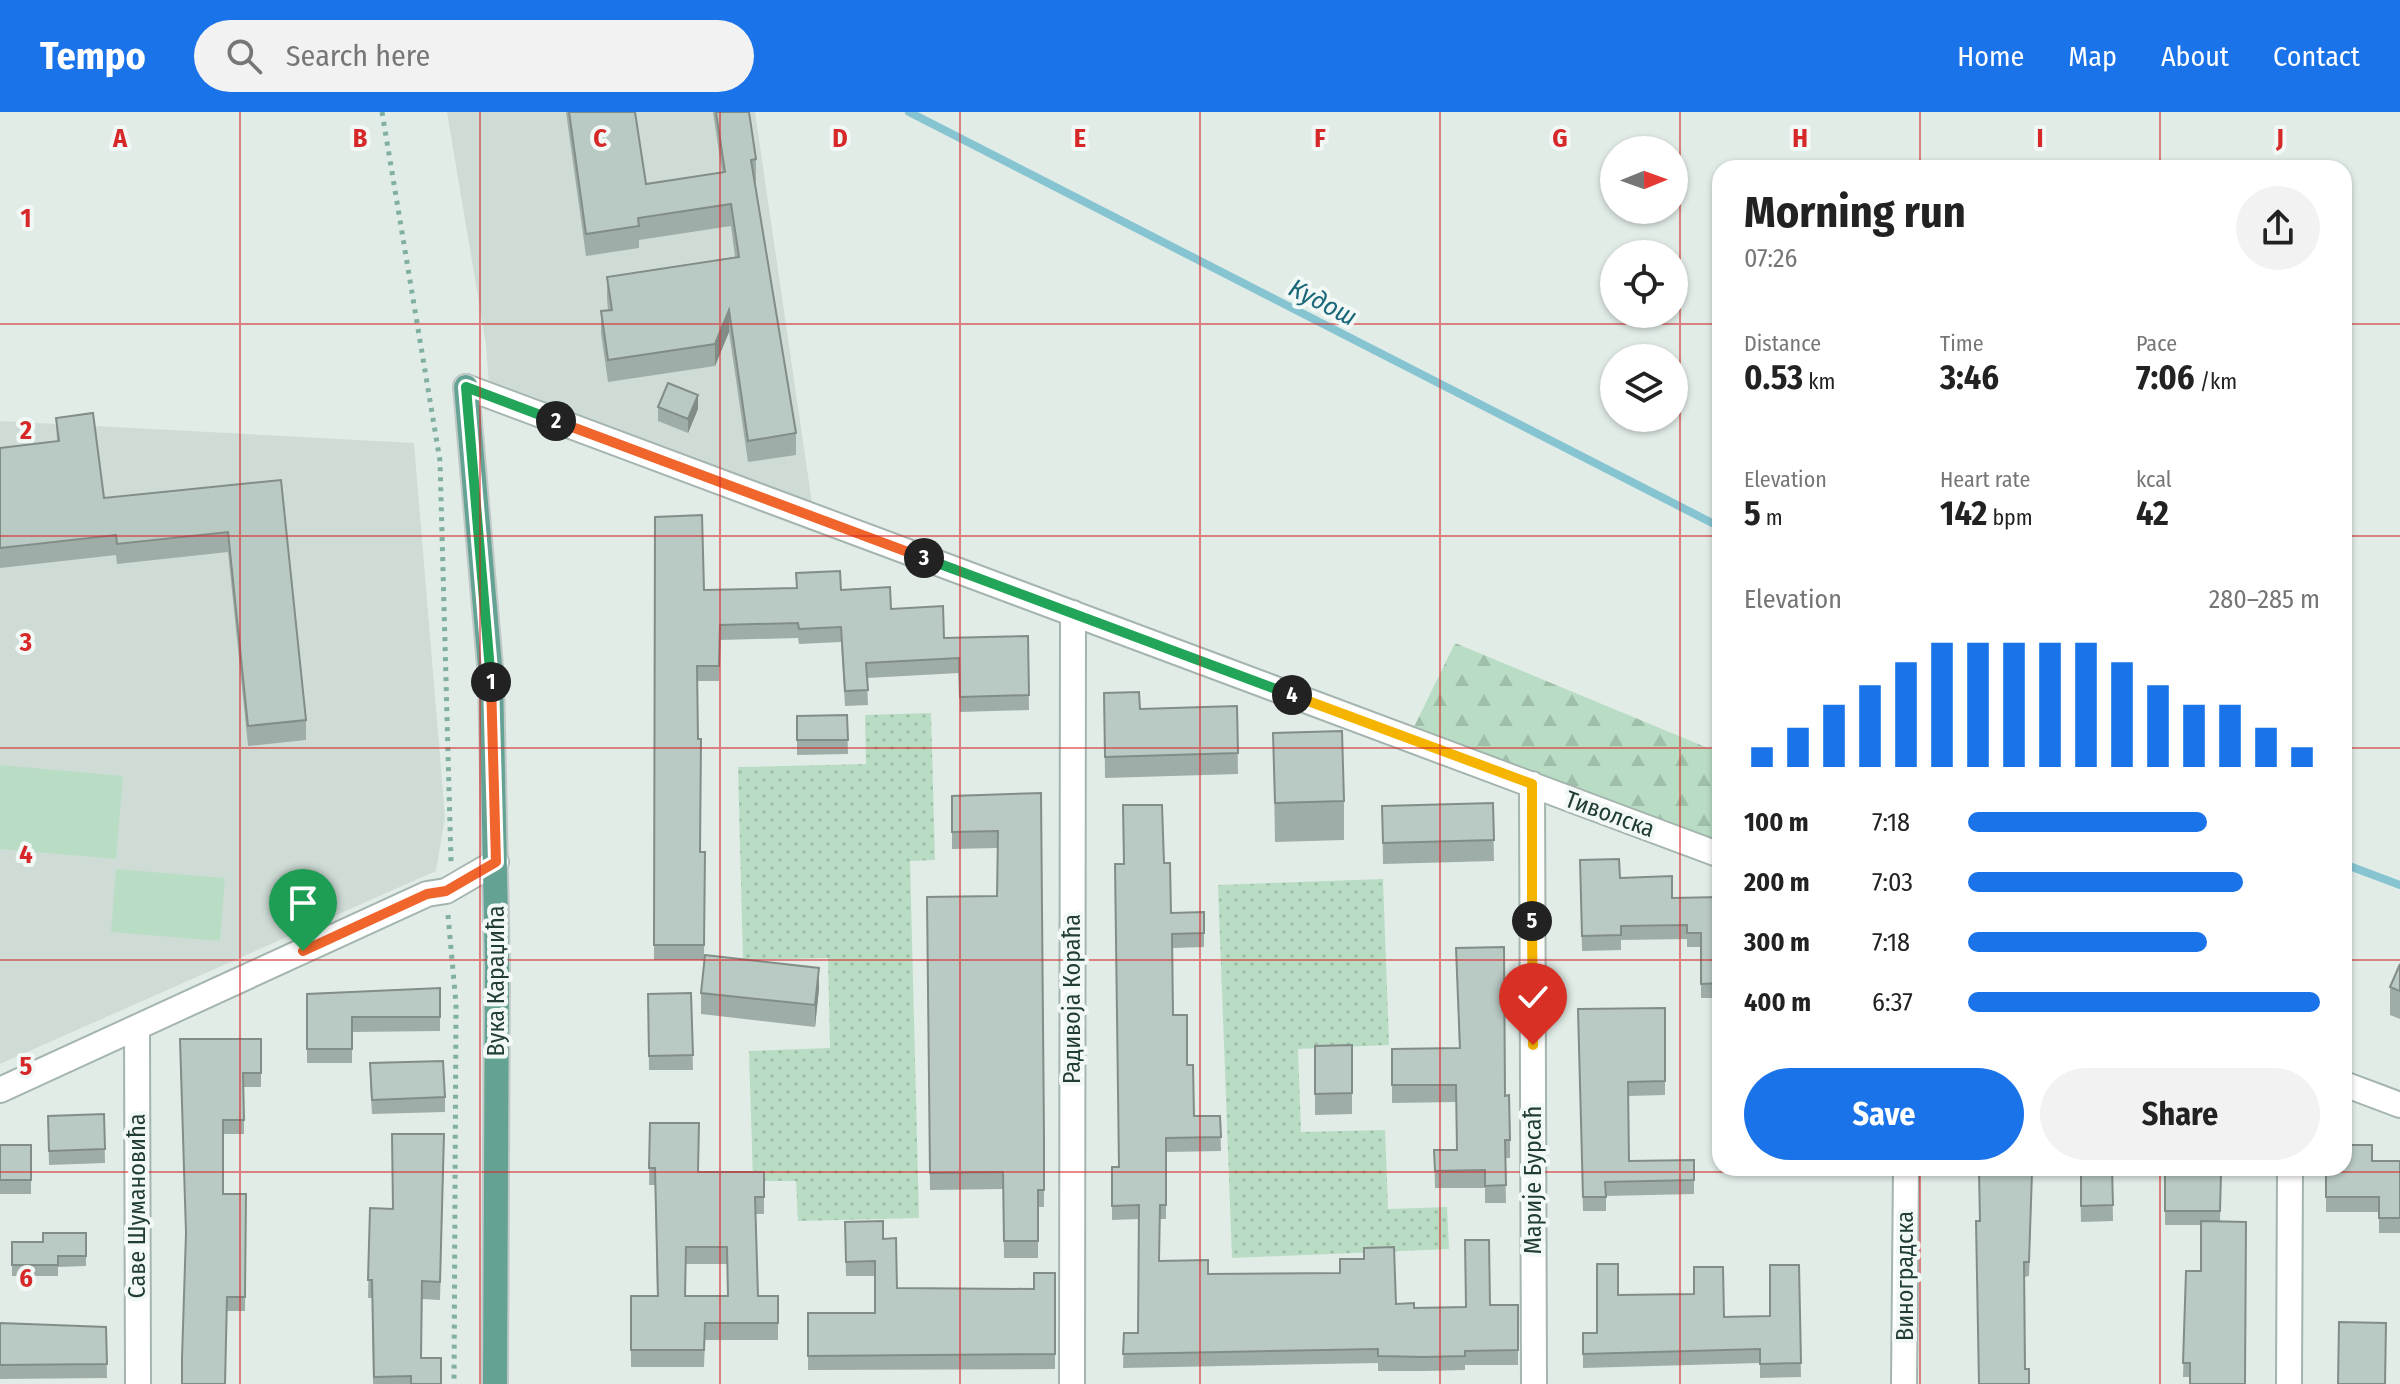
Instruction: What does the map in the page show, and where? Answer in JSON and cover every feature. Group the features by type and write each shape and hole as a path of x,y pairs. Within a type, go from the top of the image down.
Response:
{"main road":[{"name":"Вука Караџића","path":"466,387 487,614 496,862 495,1384"}],"street":[{"name":"Тиволска","path":"466,387 1712,852"},
{"name":"Радивоја Кораћа","path":"1072,1384 1073,613"},
{"name":"Марије Бурсаћ","path":"1532,784 1534,1384"},
{"path":"0,1090 427,894 446,891 496,862"},
{"name":"Саве Шумановића","path":"137,1027 138,1384"},
{"path":"2352,1087 2400,1105"},
{"name":"Виноградска","path":"1904,1384 1906,1176"},
{"path":"2289,1384 2290,1176"}],"path":[{"path":"382,112 440,461 451,862 446,891 456,1004 454,1384"}],"shaded area":[{"path":"447,112 755,112 812,503 489,386 486,345"},
{"path":"0,421 414,443 445,817 436,871 0,1064"}],"green space":[{"path":"1455,643 1712,750 1712,840 1414,727"},
{"path":"931,713 935,860 910,861 919,1218 798,1221 796,1181 753,1181 749,1051 830,1048 828,958 743,960 738,767 866,764 865,715"},
{"path":"0,765 123,776 116,859 0,849"},
{"path":"116,869 225,878 220,941 111,932"},
{"path":"1383,879 1389,1045 1298,1049 1301,1132 1385,1130 1388,1209 1447,1207 1449,1249 1232,1258 1218,885"}],"building":[{"path":"569,112 635,112 646,184 725,172 716,112 749,112 756,159 751,160 796,433 748,441 729,310 715,344 608,360 601,311 612,310 607,277 739,257 731,204 638,218 639,226 586,234"},
{"path":"668,383 698,395 688,419 658,407"},
{"path":"93,413 104,498 281,480 306,720 248,726 228,532 117,544 116,535 0,548 0,448 59,441 56,418"},
{"path":"702,515 704,590 797,588 796,573 840,571 841,590 890,587 891,609 943,606 944,638 1028,636 1029,695 960,697 959,658 866,663 868,690 845,691 841,627 799,629 798,623 720,625 719,666 697,666 698,739 701,739 700,852 705,852 704,945 654,945 655,517"},
{"path":"1139,692 1140,709 1237,706 1238,753 1105,757 1104,693"},
{"path":"847,715 848,740 797,740 797,716"},
{"path":"1342,731 1344,801 1275,803 1273,733"},
{"path":"1041,793 1044,1190 1038,1190 1038,1241 1004,1241 1003,1172 930,1173 927,897 997,896 998,831 952,832 952,796"},
{"path":"1493,803 1494,840 1383,843 1382,806"},
{"path":"1123,805 1162,805 1164,863 1170,863 1171,913 1204,912 1204,933 1172,934 1173,1015 1187,1015 1187,1065 1193,1065 1194,1116 1220,1116 1221,1137 1166,1138 1166,1205 1160,1205 1159,1261 1208,1260 1208,1274 1340,1273 1340,1259 1364,1259 1364,1248 1394,1247 1396,1304 1414,1303 1414,1308 1466,1307 1465,1240 1489,1240 1490,1305 1518,1305 1518,1350 1465,1351 1465,1356 1424,1357 1378,1356 1378,1349 1123,1354 1124,1333 1138,1333 1139,1205 1112,1206 1112,1167 1119,1167 1115,864 1124,864"},
{"path":"1619,859 1620,878 1672,876 1672,898 1712,897 1712,983 1701,984 1701,933 1687,933 1687,925 1621,926 1621,935 1582,936 1580,860"},
{"path":"1504,947 1505,1096 1509,1095 1510,1140 1505,1140 1506,1185 1485,1186 1485,1170 1435,1171 1434,1150 1457,1150 1456,1085 1392,1085 1392,1049 1460,1048 1456,948"},
{"path":"705,955 819,968 815,1005 701,993"},
{"path":"2400,964 2400,991 2390,987"},
{"path":"440,988 440,1017 352,1017 352,1049 307,1049 307,994"},
{"path":"691,993 693,1055 649,1056 648,994"},
{"path":"1665,1008 1665,1081 1628,1082 1629,1161 1694,1160 1694,1180 1605,1182 1606,1197 1583,1197 1578,1009"},
{"path":"180,1039 261,1039 261,1073 243,1073 244,1120 223,1120 223,1194 246,1194 245,1297 227,1297 225,1384 182,1384 186,1233"},
{"path":"1352,1045 1352,1093 1315,1094 1315,1046"},
{"path":"443,1061 445,1097 372,1100 370,1063"},
{"path":"104,1114 105,1149 49,1151 48,1116"},
{"path":"650,1123 699,1123 698,1172 764,1172 764,1197 755,1197 758,1296 778,1296 778,1323 705,1323 704,1350 631,1350 631,1296 658,1296 655,1168 649,1168","holes":["686,1247 727,1247 728,1296 685,1296"]},
{"path":"392,1134 444,1134 440,1282 422,1281 421,1358 441,1358 441,1384 411,1384 411,1376 374,1377 372,1280 368,1280 370,1208 393,1209"},
{"path":"0,1145 31,1145 31,1180 0,1180"},
{"path":"2352,1145 2372,1145 2372,1161 2400,1161 2400,1218 2379,1218 2379,1197 2326,1197 2326,1176 2352,1176"},
{"path":"1979,1176 2032,1176 2029,1262 2024,1262 2025,1369 2029,1369 2029,1384 1979,1384 1976,1221 1980,1221"},
{"path":"2081,1176 2112,1176 2113,1205 2081,1206"},
{"path":"2165,1176 2221,1176 2220,1211 2165,1211"},
{"path":"883,1221 883,1239 896,1238 897,1288 1034,1289 1034,1273 1055,1273 1055,1354 808,1356 808,1313 875,1313 875,1261 846,1262 845,1222"},
{"path":"2201,1221 2246,1222 2245,1384 2190,1384 2190,1363 2183,1363 2186,1271 2201,1271"},
{"path":"43,1233 86,1233 86,1256 58,1256 58,1265 12,1265 12,1242 43,1242"},
{"path":"1597,1264 1618,1264 1618,1295 1694,1294 1694,1267 1723,1267 1724,1317 1770,1316 1770,1265 1799,1265 1801,1363 1760,1364 1760,1349 1583,1354 1583,1333 1597,1333"},
{"path":"2339,1322 2386,1323 2385,1384 2338,1384"},
{"path":"0,1323 106,1327 107,1364 0,1365"}],"waterway":[{"name":"Кудош","path":"909,112 1712,523"},
{"name":"Кудош","path":"2352,867 2400,885"}],"route":[{"path":"303,951 427,894 446,891 496,862 487,614 466,387 1532,784 1533,1045"}]}
